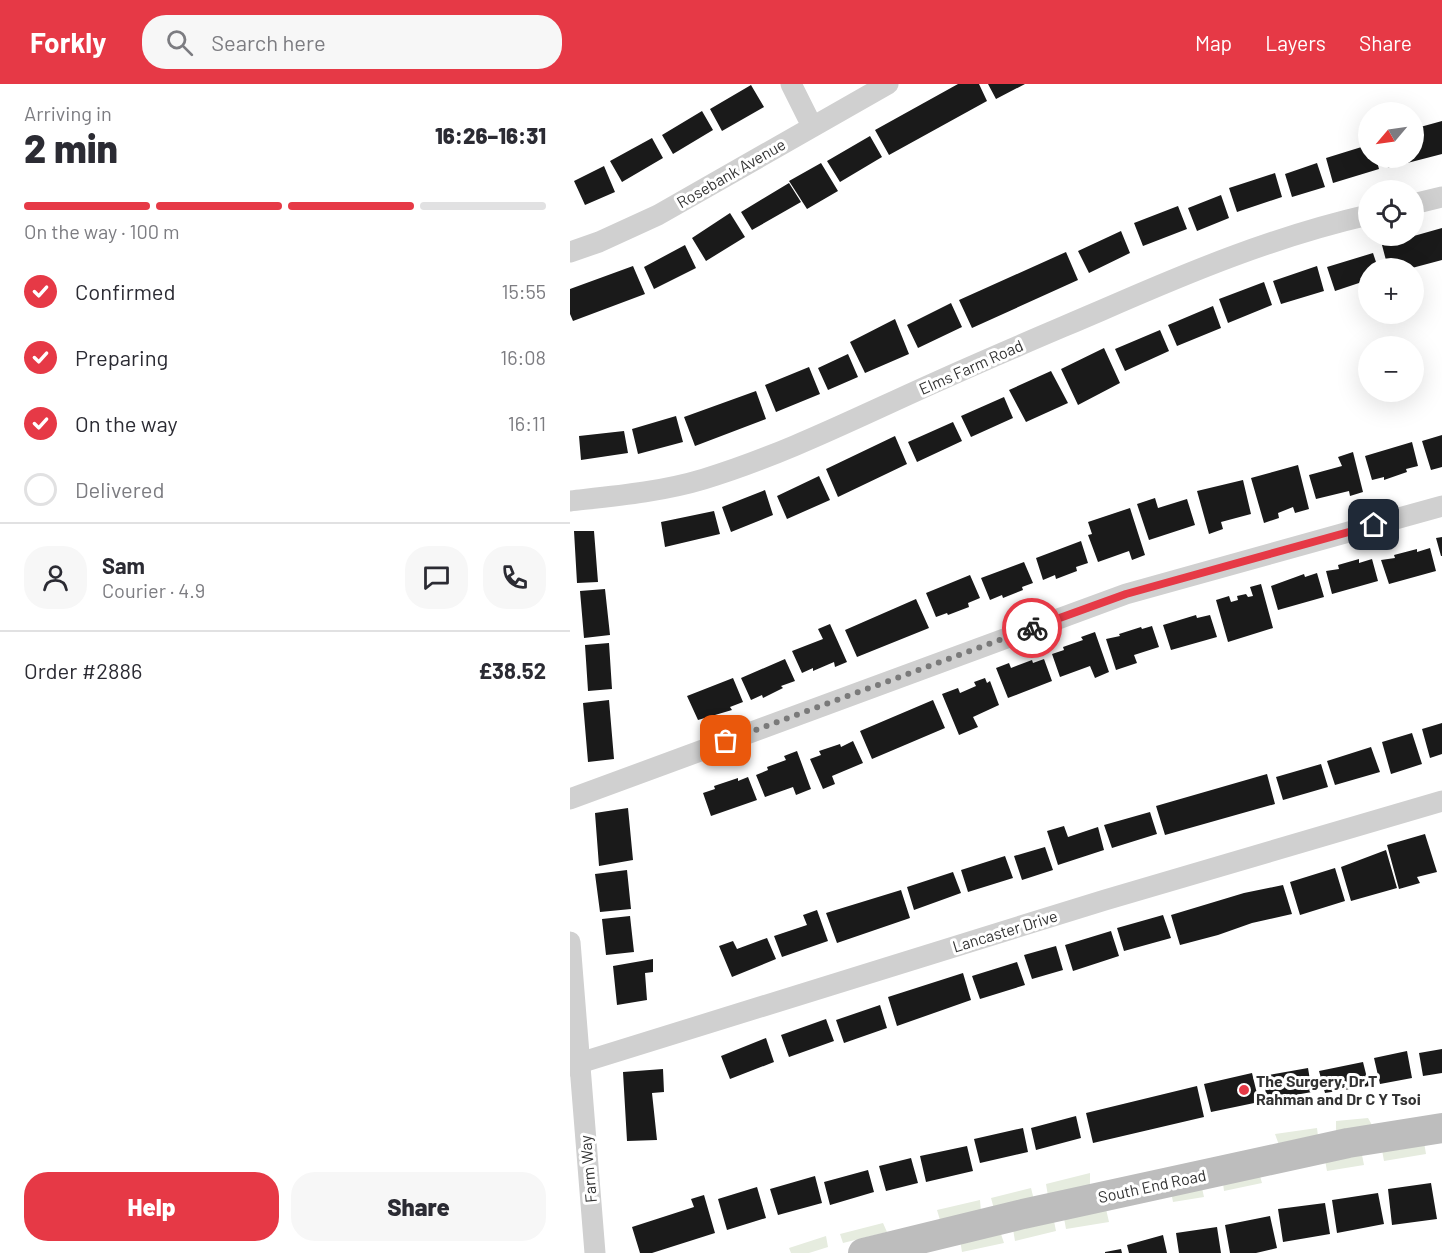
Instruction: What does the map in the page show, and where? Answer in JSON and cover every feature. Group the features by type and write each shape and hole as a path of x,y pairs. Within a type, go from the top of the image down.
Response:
{"street":[{"path":"791,84 812,126"},
{"name":"Rosebank Avenue","path":"570,252 599,242 658,215 888,84"},
{"path":"1424,201 1442,197"},
{"name":"Elms Farm Road","path":"570,501 637,494 702,480 741,466 826,432 974,365 1217,261 1315,227 1358,217"},
{"path":"570,799 1126,594 1442,506"},
{"name":"Lancaster Drive","path":"575,1065 1093,903 1442,801"},
{"name":"Farm Way","path":"570,942 575,1065 595,1253"},
{"name":"South End Road","path":"863,1253 1023,1214 1313,1151 1442,1128"}],"shaded area":[{"path":"1368,1118 1372,1125 1336,1133 1336,1121"},
{"path":"1317,1128 1318,1136 1279,1145 1275,1134"},
{"path":"1424,1142 1426,1154 1384,1161 1382,1150"},
{"path":"1362,1155 1364,1165 1327,1171 1325,1160"},
{"path":"1090,1173 1090,1188 1048,1196 1046,1184"},
{"path":"1260,1176 1262,1183 1224,1191 1223,1183"},
{"path":"1031,1188 1034,1200 994,1209 991,1198"},
{"path":"1202,1188 1204,1197 1173,1202 1171,1192"},
{"path":"980,1200 981,1212 940,1220 937,1210"},
{"path":"1106,1209 1109,1222 1066,1229 1064,1218"},
{"path":"1054,1221 1056,1231 1015,1241 1013,1229"},
{"path":"883,1223 887,1232 843,1243 840,1234"},
{"path":"1000,1231 1004,1243 962,1252 960,1240"},
{"path":"826,1236 828,1247 809,1253 791,1253 789,1248"}],"building":[{"path":"958,84 979,84 987,101 889,155 875,130"},
{"path":"988,84 1025,84 996,99"},
{"path":"751,85 764,107 722,131 710,109"},
{"path":"702,111 713,130 673,154 662,135"},
{"path":"1442,121 1442,154 1424,159 1424,126"},
{"path":"870,136 882,157 840,182 827,161"},
{"path":"652,138 663,158 622,182 610,161"},
{"path":"1358,148 1358,168 1379,169 1333,183 1326,158"},
{"path":"821,163 838,191 807,209 789,181"},
{"path":"1317,163 1325,187 1292,197 1285,174"},
{"path":"604,166 615,192 585,205 574,181"},
{"path":"1275,173 1282,197 1237,212 1229,188"},
{"path":"789,183 801,202 752,230 741,212"},
{"path":"1221,195 1229,218 1197,231 1188,208"},
{"path":"1178,206 1187,229 1143,246 1134,223"},
{"path":"730,213 745,237 706,261 692,238"},
{"path":"1442,228 1442,260 1424,265 1424,258 1385,258 1382,246 1424,246 1424,233"},
{"path":"1121,231 1130,253 1089,273 1078,251"},
{"path":"685,245 696,268 654,289 644,267"},
{"path":"1066,252 1078,280 972,328 959,300"},
{"path":"1373,253 1375,258 1358,258 1358,283 1335,291 1327,267"},
{"path":"633,266 645,294 573,321 570,314 570,289"},
{"path":"1317,266 1324,291 1281,304 1273,281"},
{"path":"1264,282 1272,305 1228,323 1219,299"},
{"path":"951,303 962,327 918,348 907,325"},
{"path":"1213,306 1221,328 1177,346 1168,325"},
{"path":"895,319 909,354 865,373 850,342"},
{"path":"1160,330 1169,351 1125,371 1115,349"},
{"path":"1104,348 1120,383 1078,405 1061,369"},
{"path":"848,354 858,377 828,390 818,368"},
{"path":"809,367 820,394 776,412 765,385"},
{"path":"1051,371 1068,403 1026,422 1009,390"},
{"path":"756,391 766,419 695,446 684,417"},
{"path":"1004,397 1013,418 971,437 961,416"},
{"path":"676,416 683,442 638,454 632,429"},
{"path":"953,422 962,441 917,462 908,442"},
{"path":"624,431 628,453 581,460 579,436"},
{"path":"1442,435 1442,467 1431,470 1422,441"},
{"path":"895,436 907,464 838,497 826,469"},
{"path":"1412,442 1418,466 1384,480 1384,477 1372,480 1365,456"},
{"path":"1353,452 1363,492 1350,496 1349,491 1316,499 1309,475 1342,466 1338,457"},
{"path":"1298,465 1309,509 1295,513 1293,507 1278,513 1279,518 1264,523 1251,478"},
{"path":"819,476 830,500 787,519 777,496"},
{"path":"1243,480 1251,514 1221,522 1223,529 1209,534 1197,491"},
{"path":"765,490 773,515 731,532 722,507"},
{"path":"1155,498 1158,508 1187,499 1195,525 1149,540 1137,504"},
{"path":"1130,508 1145,555 1132,560 1129,551 1098,562 1088,535 1092,534 1088,522"},
{"path":"714,511 720,534 665,547 661,522"},
{"path":"574,531 594,531 598,582 577,583"},
{"path":"1442,537 1442,556 1441,556 1436,538"},
{"path":"1081,541 1088,563 1076,567 1077,571 1056,579 1055,575 1043,580 1036,558"},
{"path":"1430,548 1436,571 1389,584 1381,560 1395,558 1394,555 1417,549 1417,552"},
{"path":"1359,559 1359,563 1372,559 1378,581 1332,594 1326,571 1339,569 1338,565"},
{"path":"1024,562 1033,583 1003,598 1002,595 990,600 981,578"},
{"path":"1317,573 1324,597 1278,610 1271,586 1304,574 1305,577"},
{"path":"970,575 980,598 968,603 969,607 936,617 926,593"},
{"path":"1261,584 1273,628 1228,642 1216,600 1229,596 1231,602 1238,600 1237,596 1246,594 1248,597 1253,596 1250,587"},
{"path":"605,589 610,635 584,638 580,591"},
{"path":"916,599 929,628 857,657 845,630"},
{"path":"1196,615 1197,618 1210,615 1217,637 1171,650 1163,625"},
{"path":"830,624 847,662 835,667 834,662 802,673 792,651 823,639 818,629"},
{"path":"1152,626 1159,647 1134,655 1137,663 1116,670 1106,639 1141,627 1142,629"},
{"path":"1095,632 1109,672 1095,678 1090,666 1060,677 1052,654 1064,650 1063,647 1083,640 1081,637"},
{"path":"609,643 612,689 588,691 585,645"},
{"path":"785,659 795,681 781,686 783,688 763,698 762,695 751,700 741,678"},
{"path":"1044,659 1052,681 1008,698 996,668 1009,663 1011,668 1032,660 1033,663"},
{"path":"733,678 743,702 730,707 732,710 698,720 687,696"},
{"path":"985,678 987,683 990,681 999,705 973,717 978,727 959,735 942,694 958,688 960,693 976,686 974,682"},
{"path":"609,700 614,759 588,762 583,703"},
{"path":"933,700 945,728 872,759 860,731"},
{"path":"1442,723 1442,754 1430,758 1422,729"},
{"path":"1412,733 1422,764 1391,774 1382,742"},
{"path":"853,741 863,763 832,776 835,784 823,789 810,759 821,755 819,751 840,744 841,747"},
{"path":"1371,747 1380,772 1335,785 1327,761"},
{"path":"797,751 811,789 796,795 793,787 765,797 756,775 768,770 767,767 786,760 784,756"},
{"path":"1321,764 1328,787 1283,800 1276,777"},
{"path":"1267,774 1275,804 1165,835 1156,806"},
{"path":"748,777 757,800 711,816 703,793 715,789 714,786"},
{"path":"628,808 633,860 599,866 595,813"},
{"path":"1150,812 1157,834 1112,848 1104,825"},
{"path":"1064,826 1068,837 1098,827 1104,850 1058,865 1047,831"},
{"path":"1425,834 1437,872 1417,877 1420,883 1399,889 1387,845"},
{"path":"1045,847 1053,870 1022,880 1014,856"},
{"path":"1386,850 1397,888 1351,901 1341,867"},
{"path":"1005,856 1013,878 968,892 961,870"},
{"path":"1335,868 1345,901 1300,915 1290,882"},
{"path":"627,870 631,909 600,912 595,874"},
{"path":"953,872 961,893 914,910 907,887"},
{"path":"1283,885 1292,914 1252,923 1180,945 1171,915 1244,893"},
{"path":"901,890 910,918 837,943 826,913"},
{"path":"817,910 828,941 782,957 774,936 807,925 803,915"},
{"path":"1163,915 1171,938 1124,951 1117,928"},
{"path":"630,916 634,952 606,955 602,919"},
{"path":"1111,931 1119,956 1073,971 1065,945"},
{"path":"767,938 776,959 732,977 719,946 733,941 737,949"},
{"path":"1056,946 1063,970 1032,979 1024,955"},
{"path":"653,959 653,972 645,973 647,1000 617,1005 613,966"},
{"path":"1017,962 1025,985 980,999 972,976"},
{"path":"963,973 971,1000 897,1026 888,997"},
{"path":"880,1005 887,1028 844,1043 836,1020"},
{"path":"826,1019 834,1041 789,1057 781,1035"},
{"path":"766,1038 774,1062 730,1079 721,1056"},
{"path":"1442,1049 1442,1073 1423,1076 1419,1053"},
{"path":"1407,1051 1412,1078 1380,1084 1374,1058"},
{"path":"1363,1062 1369,1086 1325,1093 1319,1071"},
{"path":"1308,1068 1312,1092 1267,1100 1263,1076"},
{"path":"663,1069 664,1092 652,1093 657,1140 627,1141 623,1072"},
{"path":"1252,1073 1259,1102 1211,1112 1204,1084"},
{"path":"1197,1086 1204,1117 1093,1143 1086,1113"},
{"path":"1076,1116 1081,1138 1036,1150 1031,1128"},
{"path":"1023,1128 1028,1152 980,1163 974,1139"},
{"path":"967,1146 973,1171 926,1182 920,1156"},
{"path":"911,1158 918,1183 886,1191 879,1166"},
{"path":"868,1170 874,1192 830,1205 824,1182"},
{"path":"815,1176 822,1203 778,1215 770,1189"},
{"path":"1431,1183 1437,1219 1392,1225 1388,1189"},
{"path":"757,1187 766,1218 727,1230 718,1199"},
{"path":"1378,1193 1384,1224 1337,1233 1332,1200"},
{"path":"704,1195 715,1233 652,1253 640,1253 632,1227 694,1207 691,1199"},
{"path":"1325,1203 1330,1234 1283,1242 1278,1209"},
{"path":"1270,1216 1277,1248 1256,1253 1230,1253 1225,1225"},
{"path":"1217,1227 1221,1253 1179,1253 1176,1233"},
{"path":"1163,1235 1167,1253 1129,1253 1127,1245"},
{"path":"1121,1249 1122,1253 1105,1253 1105,1252"}],"way so far":[{"path":"726,741 1032,628"}],"place":[{"name":"The Surgery, Dr T Rahman and Dr C Y Tsoi","path":"1244,1090"}],"route":[{"path":"1032,628 1126,594 1374,525"}]}
